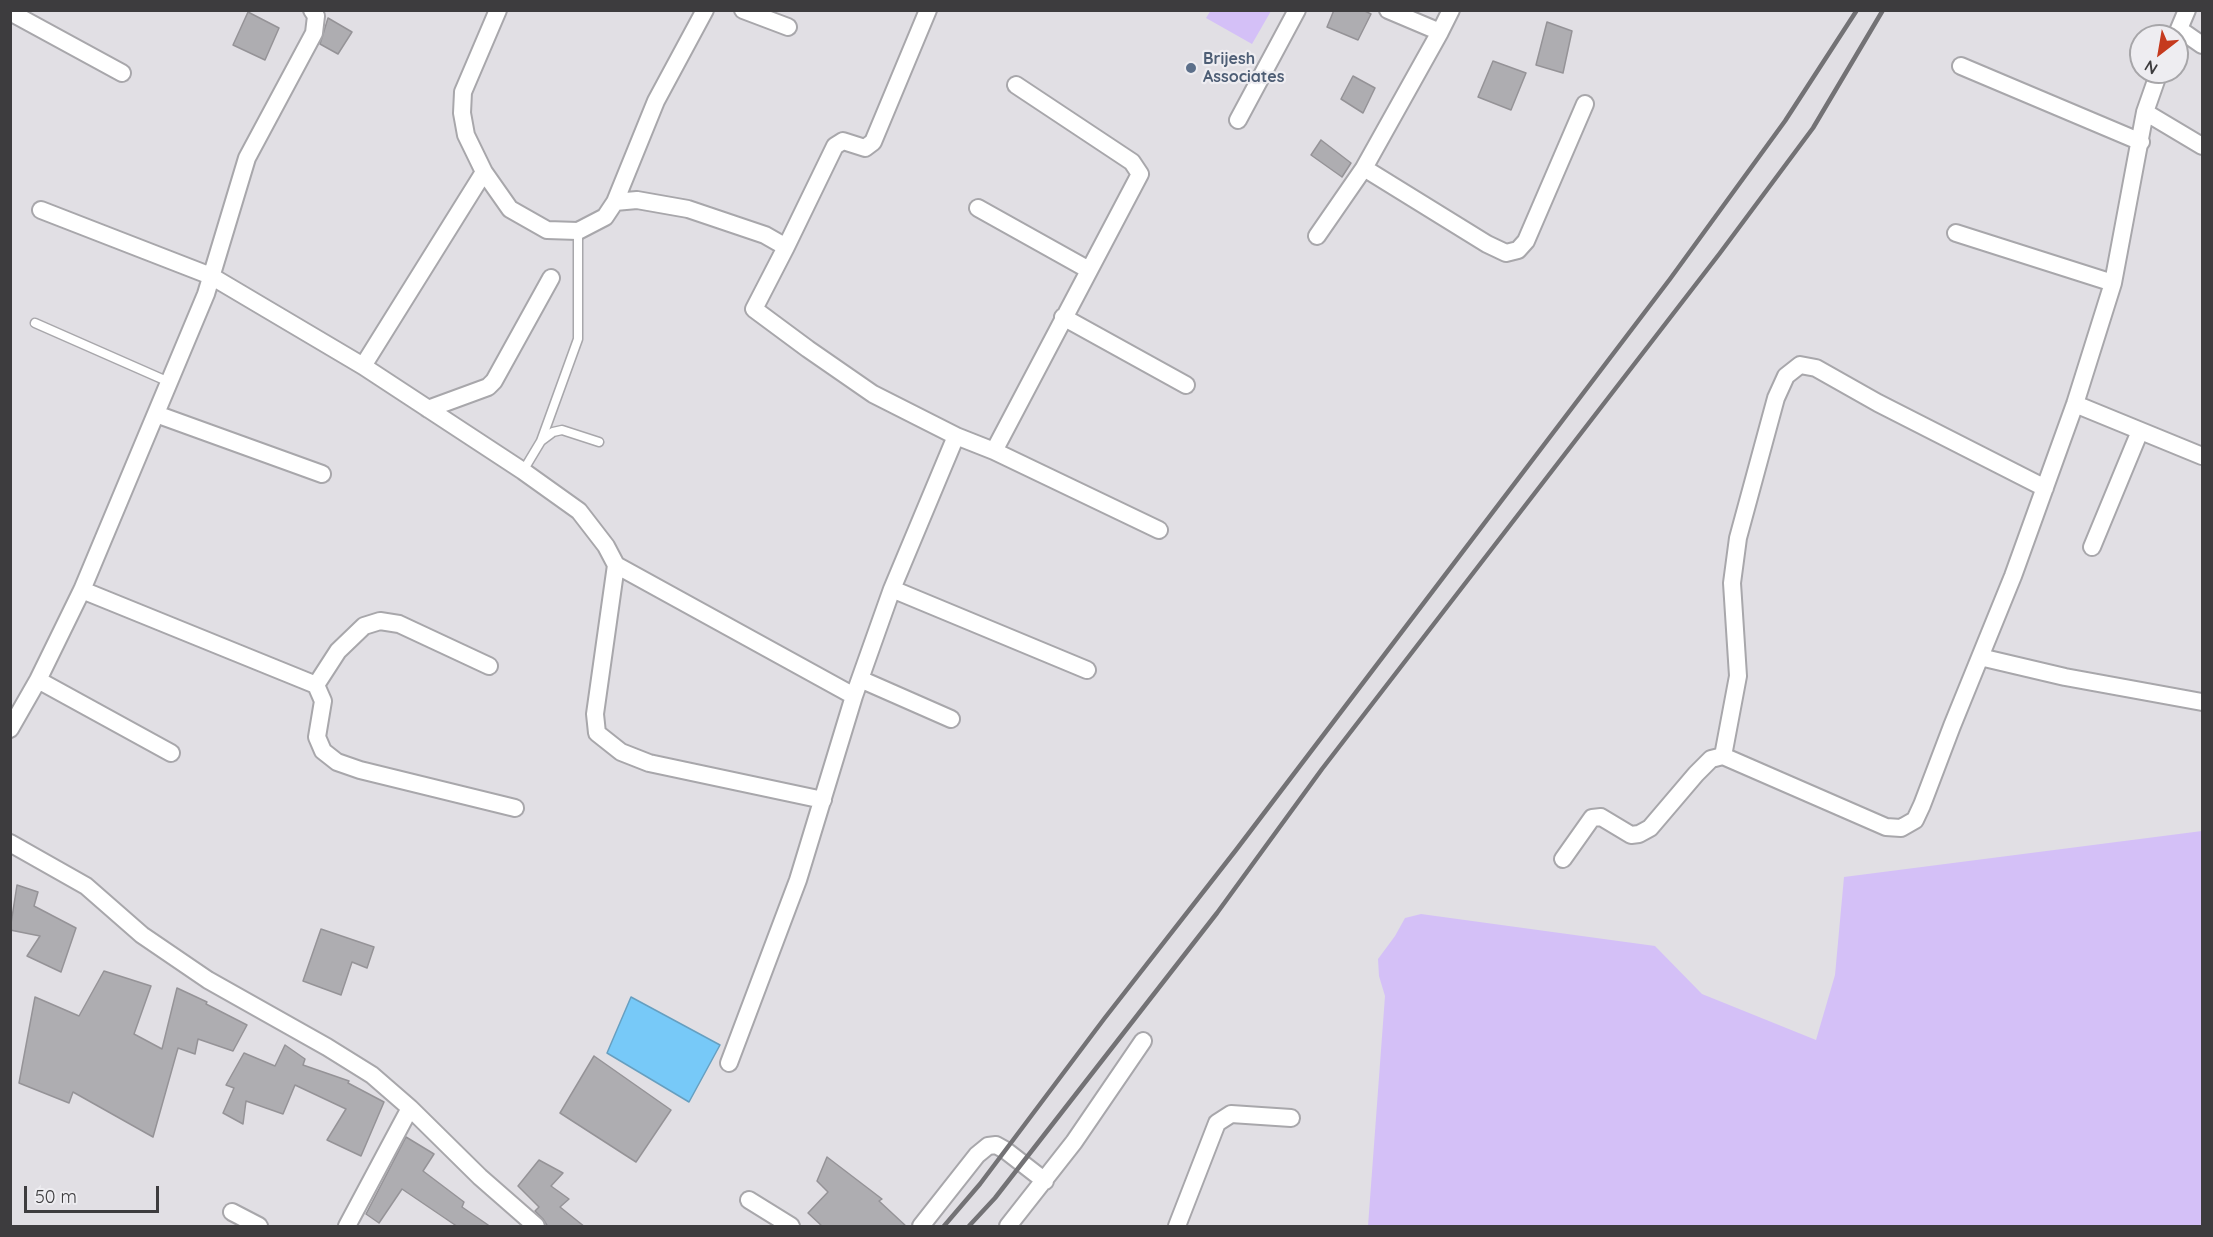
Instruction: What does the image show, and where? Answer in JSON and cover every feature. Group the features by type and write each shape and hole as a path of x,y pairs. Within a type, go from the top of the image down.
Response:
{"street":[{"path":"12,722 38,680 82,590 206,294 247,158 314,33 316,16 312,10"},
{"path":"498,10 463,92 462,112 466,135 484,172 510,208 547,230 578,231 605,217 615,202 656,101 705,10"},
{"path":"742,10 788,27"},
{"path":"928,10 873,142 865,148 843,141 835,146 754,309 873,394 956,436 994,451 1159,531"},
{"path":"1238,120 1297,10"},
{"path":"1388,10 1440,33"},
{"path":"1317,236 1364,168 1451,10"},
{"path":"2181,24 2187,10"},
{"path":"10,12 122,73"},
{"path":"1961,66 2141,142"},
{"path":"1563,859 1592,818 1601,817 1631,835 1640,834 1650,828 1711,759 1723,756 1886,828 1901,828 1915,820 2013,576 2075,404 2113,283 2145,112 2155,84"},
{"path":"994,451 1063,316 1140,174 1132,162 1016,86"},
{"path":"1364,168 1487,244 1506,253 1518,250 1526,241 1586,104"},
{"path":"2145,112 2202,146"},
{"path":"363,366 484,172"},
{"path":"615,202 637,200 688,209 765,235 786,247"},
{"path":"978,208 1089,270"},
{"path":"41,210 212,276 363,366 523,471 579,511 606,546 616,564 854,696"},
{"path":"1956,233 2113,283"},
{"path":"428,409 488,387 494,381 551,278"},
{"path":"1063,316 1186,385"},
{"path":"1723,756 1737,676 1732,583 1738,538 1776,398 1786,376 1800,364 1816,368 1878,403 2045,488"},
{"path":"2075,404 2202,456"},
{"path":"156,414 322,474"},
{"path":"2092,547 2140,431"},
{"path":"729,1063 798,880 854,696 892,589 956,436"},
{"path":"616,564 595,714 597,733 621,752 649,763 823,800"},
{"path":"892,589 1088,670"},
{"path":"82,590 295,675 316,686 323,701 317,737 323,751 337,762 360,770 515,808"},
{"path":"316,686 338,651 364,626 380,621 399,624 489,666"},
{"path":"1980,657 2066,677 2202,702"},
{"path":"860,679 951,719"},
{"path":"38,680 171,753"},
{"path":"10,843 86,886 142,934 208,980 372,1075 536,1227"},
{"path":"1008,1227 1074,1142 1143,1041"},
{"path":"346,1227 410,1108"},
{"path":"1177,1227 1217,1123 1231,1114 1291,1118"},
{"path":"921,1227 977,1155 988,1146 996,1145 1005,1150 1045,1181"},
{"path":"749,1200 791,1227"},
{"path":"232,1212 259,1227"}],"lane":[{"path":"523,471 541,441 578,339 578,231"},
{"path":"35,323 169,382"},
{"path":"541,441 553,432 562,430 599,442"}],"shaded area":[{"path":"1211,10 1271,11 1252,44 1206,18"},
{"path":"2202,831 2202,1226 1368,1226 1385,996 1379,976 1378,959 1405,918 1421,914 1655,946 1702,994 1816,1040 1835,975 1844,877"}],"water":[{"path":"631,997 720,1045 689,1102 607,1053"}],"building":[{"path":"1334,10 1363,10 1371,14 1358,40 1327,27"},
{"path":"248,12 279,28 265,60 233,45"},
{"path":"328,18 352,32 338,54 320,44"},
{"path":"1547,22 1572,31 1563,73 1536,65"},
{"path":"1493,61 1526,73 1511,110 1478,97"},
{"path":"1353,76 1375,88 1363,113 1341,99"},
{"path":"1321,140 1351,163 1342,177 1311,155"},
{"path":"17,885 38,892 34,906 76,928 61,972 27,956 40,936 10,930"},
{"path":"321,929 374,947 367,968 352,962 341,995 303,981"},
{"path":"104,971 151,986 134,1034 162,1049 177,988 247,1025 233,1051 198,1039 195,1054 178,1048 153,1137 73,1092 69,1103 19,1083 35,997 79,1016"},
{"path":"285,1045 305,1059 303,1065 349,1081 348,1083 384,1102 361,1156 327,1140 346,1109 295,1085 283,1114 246,1101 243,1124 223,1113 234,1088 226,1085 244,1053 275,1066"},
{"path":"594,1056 671,1110 636,1162 560,1113"},
{"path":"406,1137 434,1154 423,1171 464,1202 462,1207 491,1227 458,1227 402,1189 379,1223 366,1214"},
{"path":"827,1157 882,1199 879,1201 907,1227 823,1227 808,1213 828,1192 817,1181"},
{"path":"539,1160 563,1173 551,1186 569,1199 560,1207 585,1227 548,1227 535,1211 539,1207 518,1186"}],"railway":[{"path":"944,1226 980,1184 1670,279 1785,121 1857,10"},
{"path":"969,1226 995,1198 1217,913 1322,769 1720,253 1813,128 1883,10"}],"place":[{"name":"Brijesh Associates","path":"1191,68"}]}
